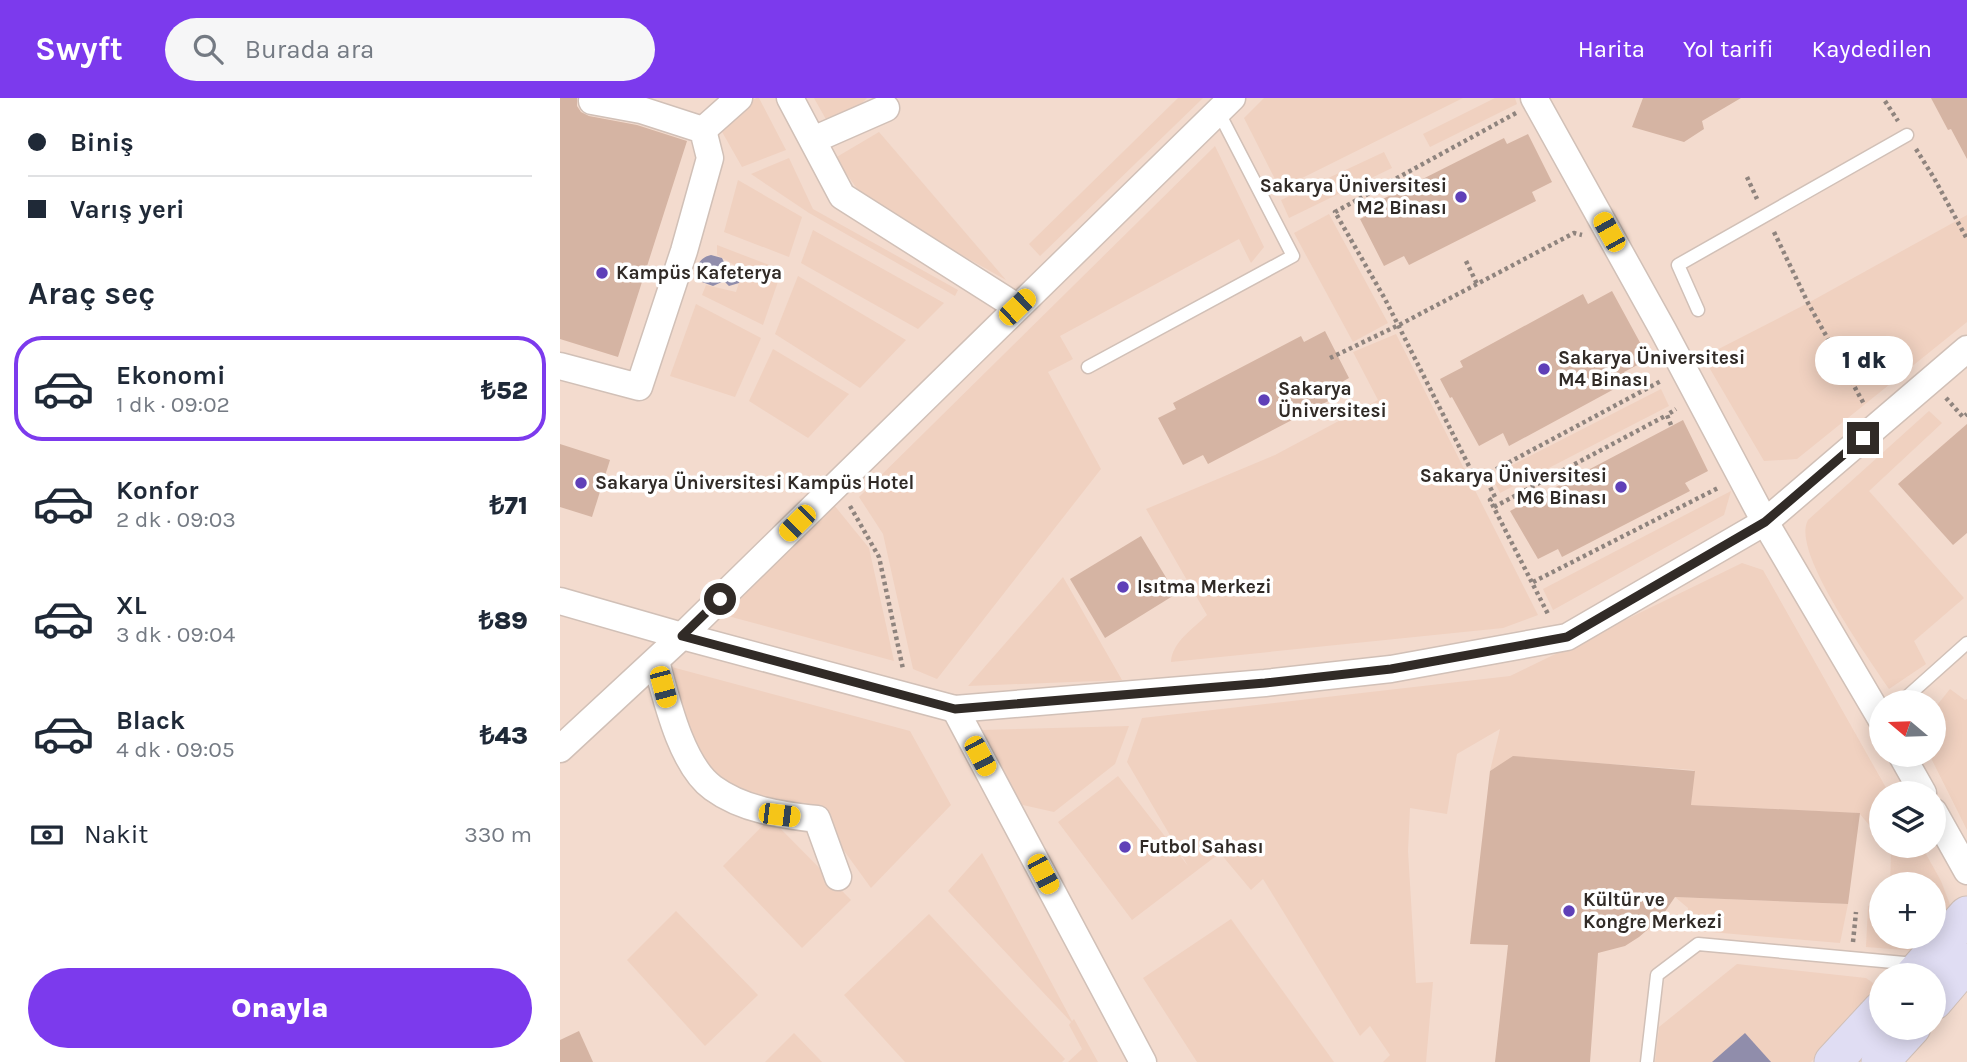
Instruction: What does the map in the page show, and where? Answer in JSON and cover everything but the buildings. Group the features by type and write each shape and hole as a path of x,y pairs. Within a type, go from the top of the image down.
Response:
{"street":[{"path":"560,366 639,387 684,251 710,158 703,130 668,108 641,110 592,101 593,98"},
{"path":"703,130 739,98"},
{"path":"790,98 842,196 1017,307"},
{"path":"1530,103 1765,522 1869,699"},
{"path":"560,749 682,636 1225,105"},
{"path":"813,140 886,108"},
{"path":"560,601 955,709 1265,683 1391,669 1567,637 1765,522 1967,349"},
{"path":"656,661 670,713 690,761 712,788 759,809 779,815 817,820 838,877"},
{"path":"955,709 1143,1062"},
{"path":"1946,833 1967,871"},
{"path":"1924,963 1967,915"},
{"path":"1946,987 1967,962"},
{"path":"1833,1062 1869,1023"},
{"path":"1880,1062 1900,1040"}],"lane":[{"path":"1087,366 1293,256 1225,105"},
{"path":"1698,310 1678,265 1907,135"},
{"path":"1914,690 1967,643"},
{"path":"1647,1062 1657,975 1698,944 1869,964"}],"path":[{"path":"1530,103 1335,212 1399,325 1476,480 1671,376"},
{"path":"1907,135 1934,177 1967,239"},
{"path":"1747,177 1808,303 1864,404"},
{"path":"1329,358 1399,325 1574,233 1603,235"},
{"path":"1466,261 1476,284"},
{"path":"1494,507 1677,409"},
{"path":"1667,415 1671,425"},
{"path":"1484,475 1495,497 1490,500 1549,616"},
{"path":"1533,582 1721,486 1715,475"},
{"path":"835,486 859,517 878,557 910,697"},
{"path":"1538,620 1561,610"},
{"path":"1852,948 1856,912"}],"shaded area":[{"name":"Sakarya Üniversitesi","path":"560,98 1967,98 1967,1062 560,1062"},
{"path":"759,98 786,150 742,167 717,123"},
{"path":"814,98 867,98 862,103 869,113 832,130"},
{"path":"1178,98 1203,98 1040,256 1029,244"},
{"path":"1264,98 1463,98 1280,189 1244,118"},
{"path":"1495,98 1515,98 1517,104 1430,147 1423,134"},
{"path":"879,132 1006,280 866,201 835,158"},
{"path":"1215,146 1264,247 1251,263 1239,239 1060,336 1073,359 1048,372 1101,469 937,679 913,669 883,534 859,497"},
{"path":"1384,152 1392,168 1289,218 1281,200"},
{"path":"789,158 813,209 958,290 955,296 809,213 751,174"},
{"path":"738,180 802,217 789,257 724,232"},
{"path":"1329,214 1388,323 1353,342 1294,233"},
{"path":"1967,215 1967,322 1797,459 1764,461 1703,357 1808,303"},
{"path":"813,230 944,303 918,329 801,263"},
{"path":"717,245 782,270 763,325 702,295 706,285 736,292 743,270 717,255"},
{"path":"711,255 722,258 728,270 738,271 741,277 739,283 729,286 724,281 713,286 702,282 698,266 702,259"},
{"path":"798,276 906,340 860,388 775,334"},
{"path":"696,304 761,338 735,397 670,376"},
{"path":"1396,334 1538,615 1503,628 1171,662 1179,642 1207,615 1146,509 1275,455 1378,400 1353,352"},
{"path":"773,349 849,394 808,438 749,401"},
{"path":"1661,389 1669,406 1500,493 1491,476"},
{"path":"1929,411 1942,423 1869,491 1964,598 1914,641 1926,664 1889,689 1850,631 1821,579 1810,555 1806,535 1808,520"},
{"path":"1731,491 1724,515 1553,610 1543,589"},
{"path":"834,505 869,548 894,661 724,615"},
{"path":"1742,563 1763,570 1869,758 1869,767 1874,767 1882,781 1869,781 1869,825 1859,813 1691,805 1694,770 1513,757 1490,771 1500,729 1457,754 1447,814 1410,808 1408,851 1416,983 1433,982 1426,1062 1383,1062 1390,1055 1370,1026 1360,1036 1263,879 1251,890 1220,853 1132,920 1058,822 1118,776 1188,866 1127,762 1142,718 1510,676"},
{"path":"1063,577 1122,680 968,686"},
{"path":"668,666 910,731 951,805 871,888 816,812 755,798 721,782 700,760"},
{"path":"1950,689 1967,699 1967,830 1946,788 1946,781 1942,781 1936,767 1946,767 1946,694"},
{"path":"1129,726 1115,764 1054,812 1014,803 981,730"},
{"path":"770,818 851,900 802,948 723,866"},
{"path":"982,853 1072,1021 1074,1019 1098,1062 1068,1062 1082,1049 1069,1025 1071,1022 948,891"},
{"path":"1891,858 1928,858 1936,872 1890,872"},
{"path":"1946,894 1951,907 1946,913"},
{"path":"1675,897 1848,904 1840,943 1687,930 1688,908"},
{"path":"1869,906 1869,947 1866,947"},
{"path":"676,911 758,995 705,1046 627,960"},
{"path":"929,914 1065,1059 1062,1062 905,1062 844,995"},
{"path":"1231,919 1334,1062 1197,1062 1143,978"},
{"path":"1737,964 1869,980 1869,1000 1811,1062 1655,1062 1659,1027"},
{"path":"794,1033 822,1062 765,1062"},
{"path":"1745,1033 1771,1062 1712,1062"}],"place":[{"name":"Sakarya Üniversitesi M2 Binası","path":"1461,197"},
{"name":"Kampüs Kafeterya","path":"602,273"},
{"name":"Sakarya Üniversitesi M4 Binası","path":"1544,369"},
{"name":"Sakarya Üniversitesi","path":"1264,400"},
{"name":"Sakarya Üniversitesi Kampüs Hotel","path":"581,483"},
{"name":"Sakarya Üniversitesi M6 Binası","path":"1621,487"},
{"name":"Isıtma Merkezi","path":"1123,587"},
{"name":"Futbol Sahası","path":"1125,847"},
{"name":"Kültür ve Kongre Merkezi","path":"1569,911"}],"route":[{"path":"720,599 682,636 955,709 1265,683 1391,669 1567,637 1765,522 1863,438"}]}
